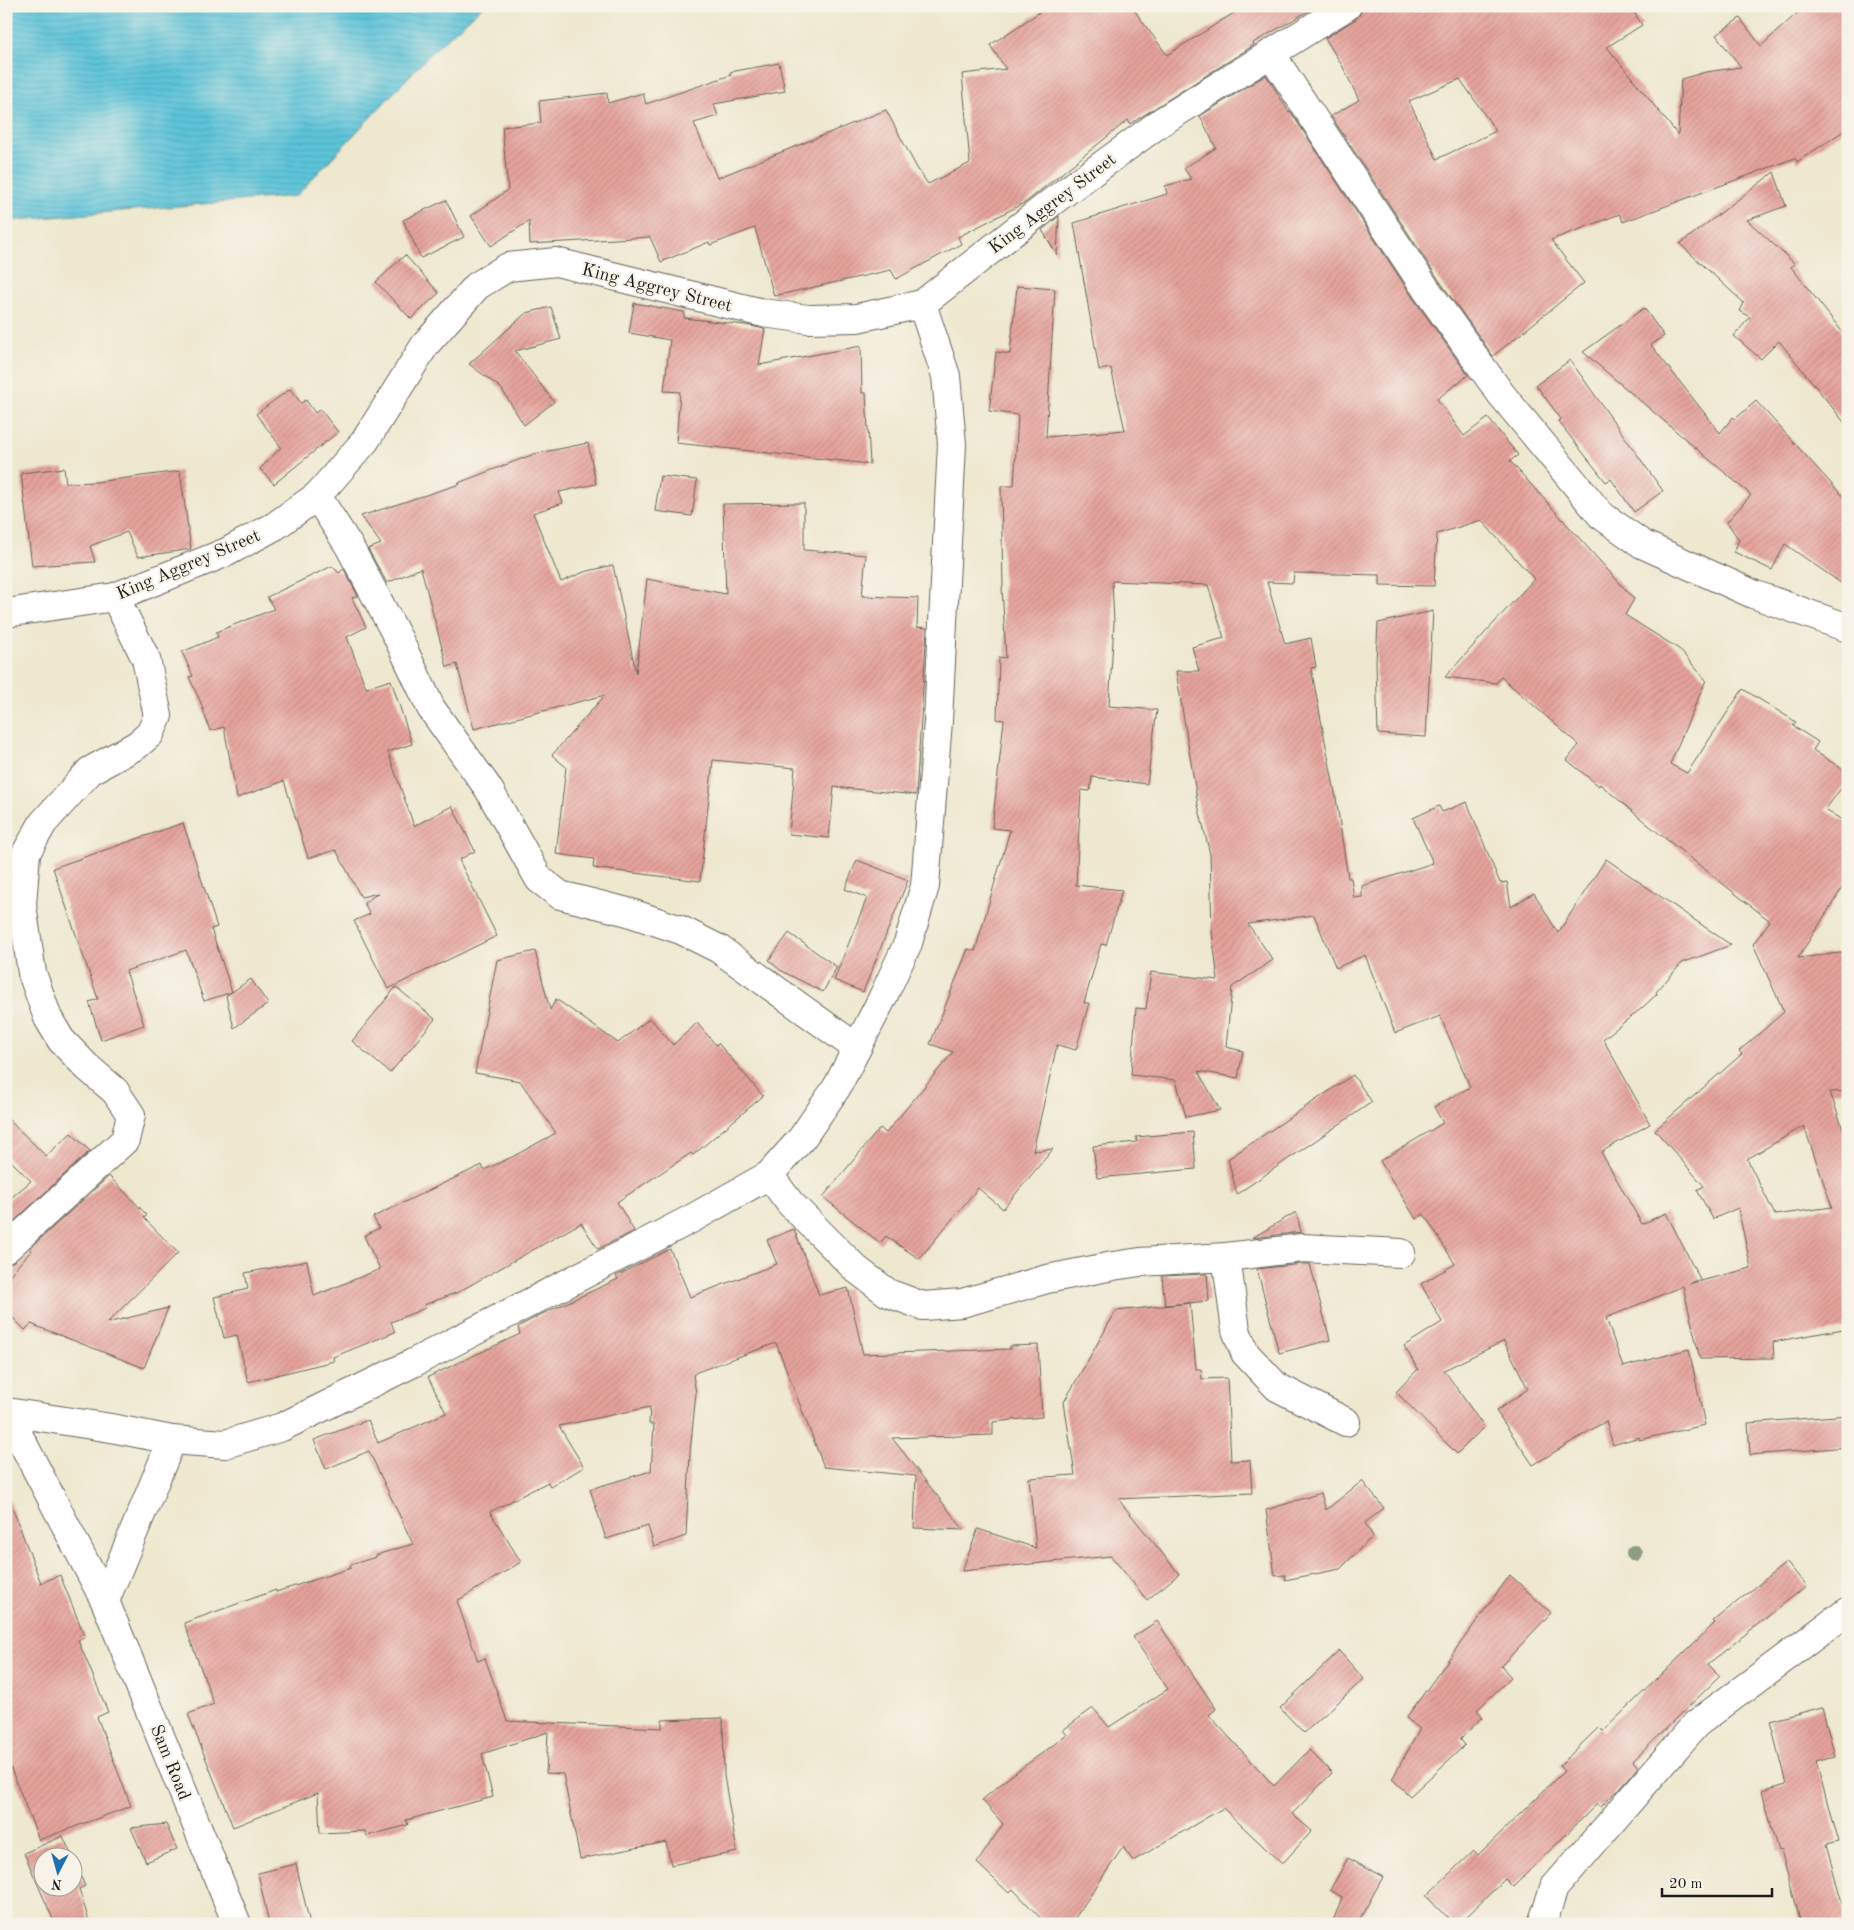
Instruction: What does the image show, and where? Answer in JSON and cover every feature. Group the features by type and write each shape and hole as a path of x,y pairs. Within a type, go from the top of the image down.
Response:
{"street":[{"name":"King Aggrey Street","path":"6,613 115,597 227,552 275,526 317,496 365,441 425,345 478,286 508,267 556,262 763,313 808,318 858,318 922,304 1053,201 1161,122 1348,6"},
{"path":"1270,54 1426,289 1501,394 1600,515 1642,544 1753,594 1848,628"},
{"path":"7,1412 111,1428 172,1440 225,1444 282,1427 413,1363 676,1227 769,1175 807,1131 837,1087 908,943 925,886 938,721 952,444 946,376 922,304"},
{"path":"317,496 348,546 398,638 431,708 488,788 539,879 560,895 628,912 672,927 719,949 857,1048"},
{"path":"6,1249 125,1140 131,1115 115,1091 87,1067 61,1040 48,1018 32,973 22,905 26,853 42,823 90,771 137,745 150,734 158,716 146,659 115,597"},
{"path":"769,1175 790,1204 856,1269 888,1293 923,1306 962,1303 1047,1279 1140,1262 1226,1257 1302,1248 1401,1253"},
{"path":"1226,1257 1236,1330 1245,1353 1277,1387 1346,1422"},
{"name":"Sam Road","path":"7,1412 105,1601 237,1924"},
{"path":"105,1601 172,1440"},
{"path":"1542,1924 1554,1888 1696,1724 1848,1611"}],"water":[{"path":"6,6 483,6 433,51 296,196 6,221"}],"building":[{"path":"1049,6 1131,6 1167,55 1245,6 1317,6 1253,43 1254,45 1130,124 1128,120 1026,202 958,237 961,244 896,279 891,270 774,296 755,228 710,245 709,242 661,262 650,237 530,244 529,221 491,246 471,216 508,190 502,127 541,123 539,101 607,93 608,103 643,93 646,104 731,75 730,72 779,63 785,91 714,104 718,116 694,123 717,178 886,110 917,168 928,184 970,163 962,74 1006,69 990,45"},
{"path":"1362,6 1630,6 1642,25 1607,47 1678,135 1681,79 1706,72 1741,67 1716,35 1740,18 1761,46 1805,6 1848,6 1848,128 1797,162 1795,158 1623,222 1620,214 1551,240 1584,283 1493,356 1439,280 1331,116 1359,100 1343,67 1325,38 1356,19 1360,14","holes":["1460,79 1496,131 1437,159 1409,101"]},
{"path":"1266,75 1413,298 1468,375 1437,399 1464,436 1488,418 1518,455 1510,461 1634,599 1625,615 1679,649 1706,680 1670,764 1687,773 1743,689 1796,722 1793,726 1818,742 1813,750 1848,773 1848,779 1825,810 1848,823 1848,879 1798,958 1848,952 1848,1091 1830,1092 1848,1143 1848,1328 1773,1342 1774,1358 1700,1359 1683,1286 1606,1318 1623,1367 1689,1349 1705,1425 1639,1440 1639,1437 1613,1445 1606,1421 1533,1465 1496,1411 1528,1389 1504,1341 1444,1370 1484,1427 1457,1454 1396,1392 1418,1369 1404,1346 1442,1322 1421,1284 1455,1264 1424,1214 1416,1219 1380,1161 1443,1123 1434,1107 1470,1087 1440,1016 1395,1033 1365,955 1336,968 1314,915 1248,924 1273,960 1232,987 1226,1047 1243,1051 1238,1078 1198,1071 1220,1110 1186,1117 1176,1080 1131,1075 1136,1008 1146,1009 1151,972 1218,980 1212,932 1210,854 1198,805 1176,671 1199,671 1192,647 1224,638 1208,585 1112,581 1114,623 1109,706 1157,710 1147,784 1092,777 1090,791 1081,790 1076,885 1122,890 1106,945 1101,944 1084,1003 1089,1003 1076,1050 1057,1045 1033,1151 1053,1149 1003,1209 978,1188 919,1259 886,1236 880,1243 823,1197 880,1128 886,1133 953,1052 930,1044 968,949 975,951 1010,830 992,828 1004,720 997,719 999,657 1006,658 1002,587 1001,486 1014,486 1018,415 989,411 996,352 1010,354 1017,286 1055,289 1046,437 1125,430 1111,368 1099,370 1074,223 1167,194 1165,186 1191,179 1184,168 1216,148 1200,116","holes":["1481,520 1534,579 1445,677 1496,683 1501,677 1579,745 1567,760 1599,786 1600,784 1646,823 1770,921 1753,944 1784,1012 1739,1051 1742,1054 1655,1130 1704,1186 1697,1190 1713,1219 1738,1208 1751,1268 1689,1284 1700,1279 1666,1213 1642,1224 1601,1152 1650,1124 1603,1039 1657,994 1656,992 1682,963 1731,945 1606,859 1558,933 1534,893 1511,907 1507,882 1500,883 1467,802 1442,812 1439,806 1413,818 1433,863 1362,886 1362,897 1354,898 1351,878 1348,878 1336,798 1311,668 1316,667 1311,638 1285,644 1267,582 1293,583 1294,573 1380,575 1380,585 1434,586 1437,534","1804,1126 1832,1207 1775,1215 1747,1159"]},
{"path":"1774,172 1786,206 1747,220 1795,264 1791,267 1848,339 1848,427 1779,341 1761,359 1734,336 1750,317 1740,311 1744,303 1680,244"},
{"path":"446,200 464,237 421,258 403,220"},
{"path":"1059,216 1057,255 1042,230"},
{"path":"405,255 439,293 411,319 376,282"},
{"path":"634,303 684,312 684,318 765,329 759,365 861,346 862,393 866,393 870,464 676,443 680,392 664,391 670,340 629,333"},
{"path":"551,307 561,339 515,351 554,402 524,425 501,388 469,364 526,313"},
{"path":"1644,308 1664,336 1651,345 1720,433 1733,417 1735,419 1756,401 1848,502 1848,588 1785,544 1772,570 1734,552 1739,540 1727,522 1751,495 1583,352"},
{"path":"1570,360 1663,491 1634,512 1611,479 1606,482 1558,421 1561,419 1536,385"},
{"path":"290,389 301,403 306,400 315,413 320,409 338,432 274,484 260,469 281,447 256,414"},
{"path":"588,443 596,484 559,492 563,503 533,513 561,582 584,572 613,565 636,673 647,579 726,594 723,504 804,503 804,550 866,555 862,596 918,598 917,627 927,628 916,795 834,787 829,838 789,834 795,768 713,760 700,881 593,868 594,859 556,854 566,767 552,755 605,695 474,729 457,664 447,667 421,568 387,583 368,549 381,544 361,516 460,484 458,483 534,454"},
{"path":"64,468 66,483 96,482 180,471 191,549 138,557 127,532 90,546 95,562 32,566 21,473"},
{"path":"660,476 697,480 692,516 655,511"},
{"path":"332,566 339,573 344,569 358,596 352,598 366,627 347,637 366,688 391,680 412,744 388,752 414,826 452,806 475,851 459,860 497,936 388,989 354,921 370,914 364,903 378,893 361,897 336,850 308,858 284,781 237,798 224,727 210,731 201,703 189,677 193,676 182,652 218,637 216,632 274,609 267,597"},
{"path":"1433,611 1426,737 1378,734 1376,662 1378,623"},
{"path":"183,823 217,927 211,929 232,992 204,1001 186,950 126,971 144,1025 101,1040 89,1002 98,999 53,868"},
{"path":"857,860 908,880 863,992 834,980 867,898 845,889"},
{"path":"789,933 837,967 823,992 780,970 769,960"},
{"path":"535,951 550,1010 556,999 618,1043 650,1018 673,1045 697,1023 716,1045 718,1043 763,1096 693,1155 691,1153 617,1202 634,1231 598,1249 581,1223 458,1292 424,1305 425,1308 391,1322 395,1332 333,1357 334,1361 248,1382 237,1335 224,1338 214,1297 248,1289 245,1273 307,1261 314,1296 380,1269 364,1236 379,1228 373,1217 482,1165 484,1170 556,1133 520,1081 475,1073 497,960"},
{"path":"251,979 268,1004 234,1028 226,996"},
{"path":"396,987 435,1019 390,1073 352,1041"},
{"path":"1353,1075 1372,1102 1237,1194 1228,1159"},
{"path":"6,1117 46,1156 71,1133 90,1151 10,1225 6,1221 6,1202 31,1181 6,1156"},
{"path":"1193,1132 1196,1169 1097,1178 1093,1146 1137,1142 1136,1137"},
{"path":"109,1176 147,1215 144,1218 178,1253 107,1323 168,1308 144,1368 31,1324 25,1330 6,1311 6,1279 32,1250 30,1248"},
{"path":"1296,1212 1301,1232 1252,1238"},
{"path":"794,1229 819,1295 848,1288 863,1354 1010,1349 1010,1346 1038,1345 1042,1417 993,1422 993,1435 892,1438 964,1530 914,1528 916,1476 824,1467 776,1343 693,1375 696,1393 690,1453 686,1536 654,1547 648,1526 606,1539 590,1489 651,1471 654,1424 649,1424 650,1407 559,1426 584,1467 550,1487 548,1482 490,1512 521,1562 457,1601 478,1661 485,1658 507,1721 662,1728 662,1720 723,1718 724,1776 737,1852 671,1865 666,1842 580,1859 563,1774 546,1773 548,1732 482,1754 493,1797 406,1820 408,1825 367,1836 365,1831 320,1833 318,1793 233,1827 188,1714 214,1704 184,1623 276,1590 276,1592 351,1568 350,1565 413,1544 369,1451 326,1469 314,1440 368,1420 378,1443 446,1413 428,1377 520,1334 518,1327 618,1279 616,1276 670,1249 690,1297 777,1264 767,1240"},
{"path":"1310,1264 1330,1340 1279,1353 1257,1269"},
{"path":"1207,1274 1209,1301 1165,1305 1162,1276"},
{"path":"1190,1303 1196,1369 1201,1369 1202,1379 1227,1378 1231,1461 1250,1460 1252,1493 1118,1499 1179,1574 1147,1600 1111,1556 962,1571 978,1529 1036,1548 1029,1478 1075,1475 1064,1402 1116,1311"},
{"path":"1848,1415 1848,1447 1750,1455 1748,1423"},
{"path":"1362,1481 1384,1508 1365,1523 1373,1536 1340,1569 1285,1580 1285,1575 1275,1576 1266,1510 1321,1493 1326,1510"},
{"path":"9,1499 41,1583 60,1575 85,1637 78,1640 108,1712 97,1717 131,1806 39,1840 6,1756 6,1500"},
{"path":"1787,1562 1806,1586 1708,1664 1720,1676 1633,1761 1638,1767 1620,1788 1601,1807 1597,1804 1513,1887 1505,1879 1459,1924 1453,1924 1426,1896 1473,1851 1478,1855 1564,1771 1559,1766 1599,1727 1603,1731 1715,1623 1713,1621"},
{"path":"1510,1575 1551,1613 1501,1666 1511,1677 1477,1710 1483,1717 1460,1739 1465,1745 1410,1796 1392,1779 1420,1729 1406,1718"},
{"path":"1157,1621 1216,1709 1209,1715 1274,1786 1309,1750 1332,1773 1292,1814 1312,1831 1282,1864 1223,1808 1133,1861 1123,1847 1071,1924 1046,1924 1013,1889 1009,1893 977,1863 1003,1824 982,1800 1008,1778 1067,1735 1063,1730 1093,1708 1109,1727 1168,1689 1133,1637"},
{"path":"1339,1651 1364,1679 1304,1733 1280,1708"},
{"path":"1822,1707 1835,1756 1816,1761 1838,1842 1826,1845 1848,1924 1801,1924 1781,1850 1778,1851 1762,1791 1786,1784 1770,1721"},
{"path":"166,1824 177,1849 146,1862 131,1828"},
{"path":"63,1836 68,1848 35,1848"},
{"path":"32,1850 32,1871 24,1853"},
{"path":"1348,1858 1383,1877 1357,1924 1332,1924 1342,1897 1330,1890"},
{"path":"296,1864 310,1924 269,1924 258,1873"},
{"path":"44,1898 82,1898 90,1924 55,1924"}]}
